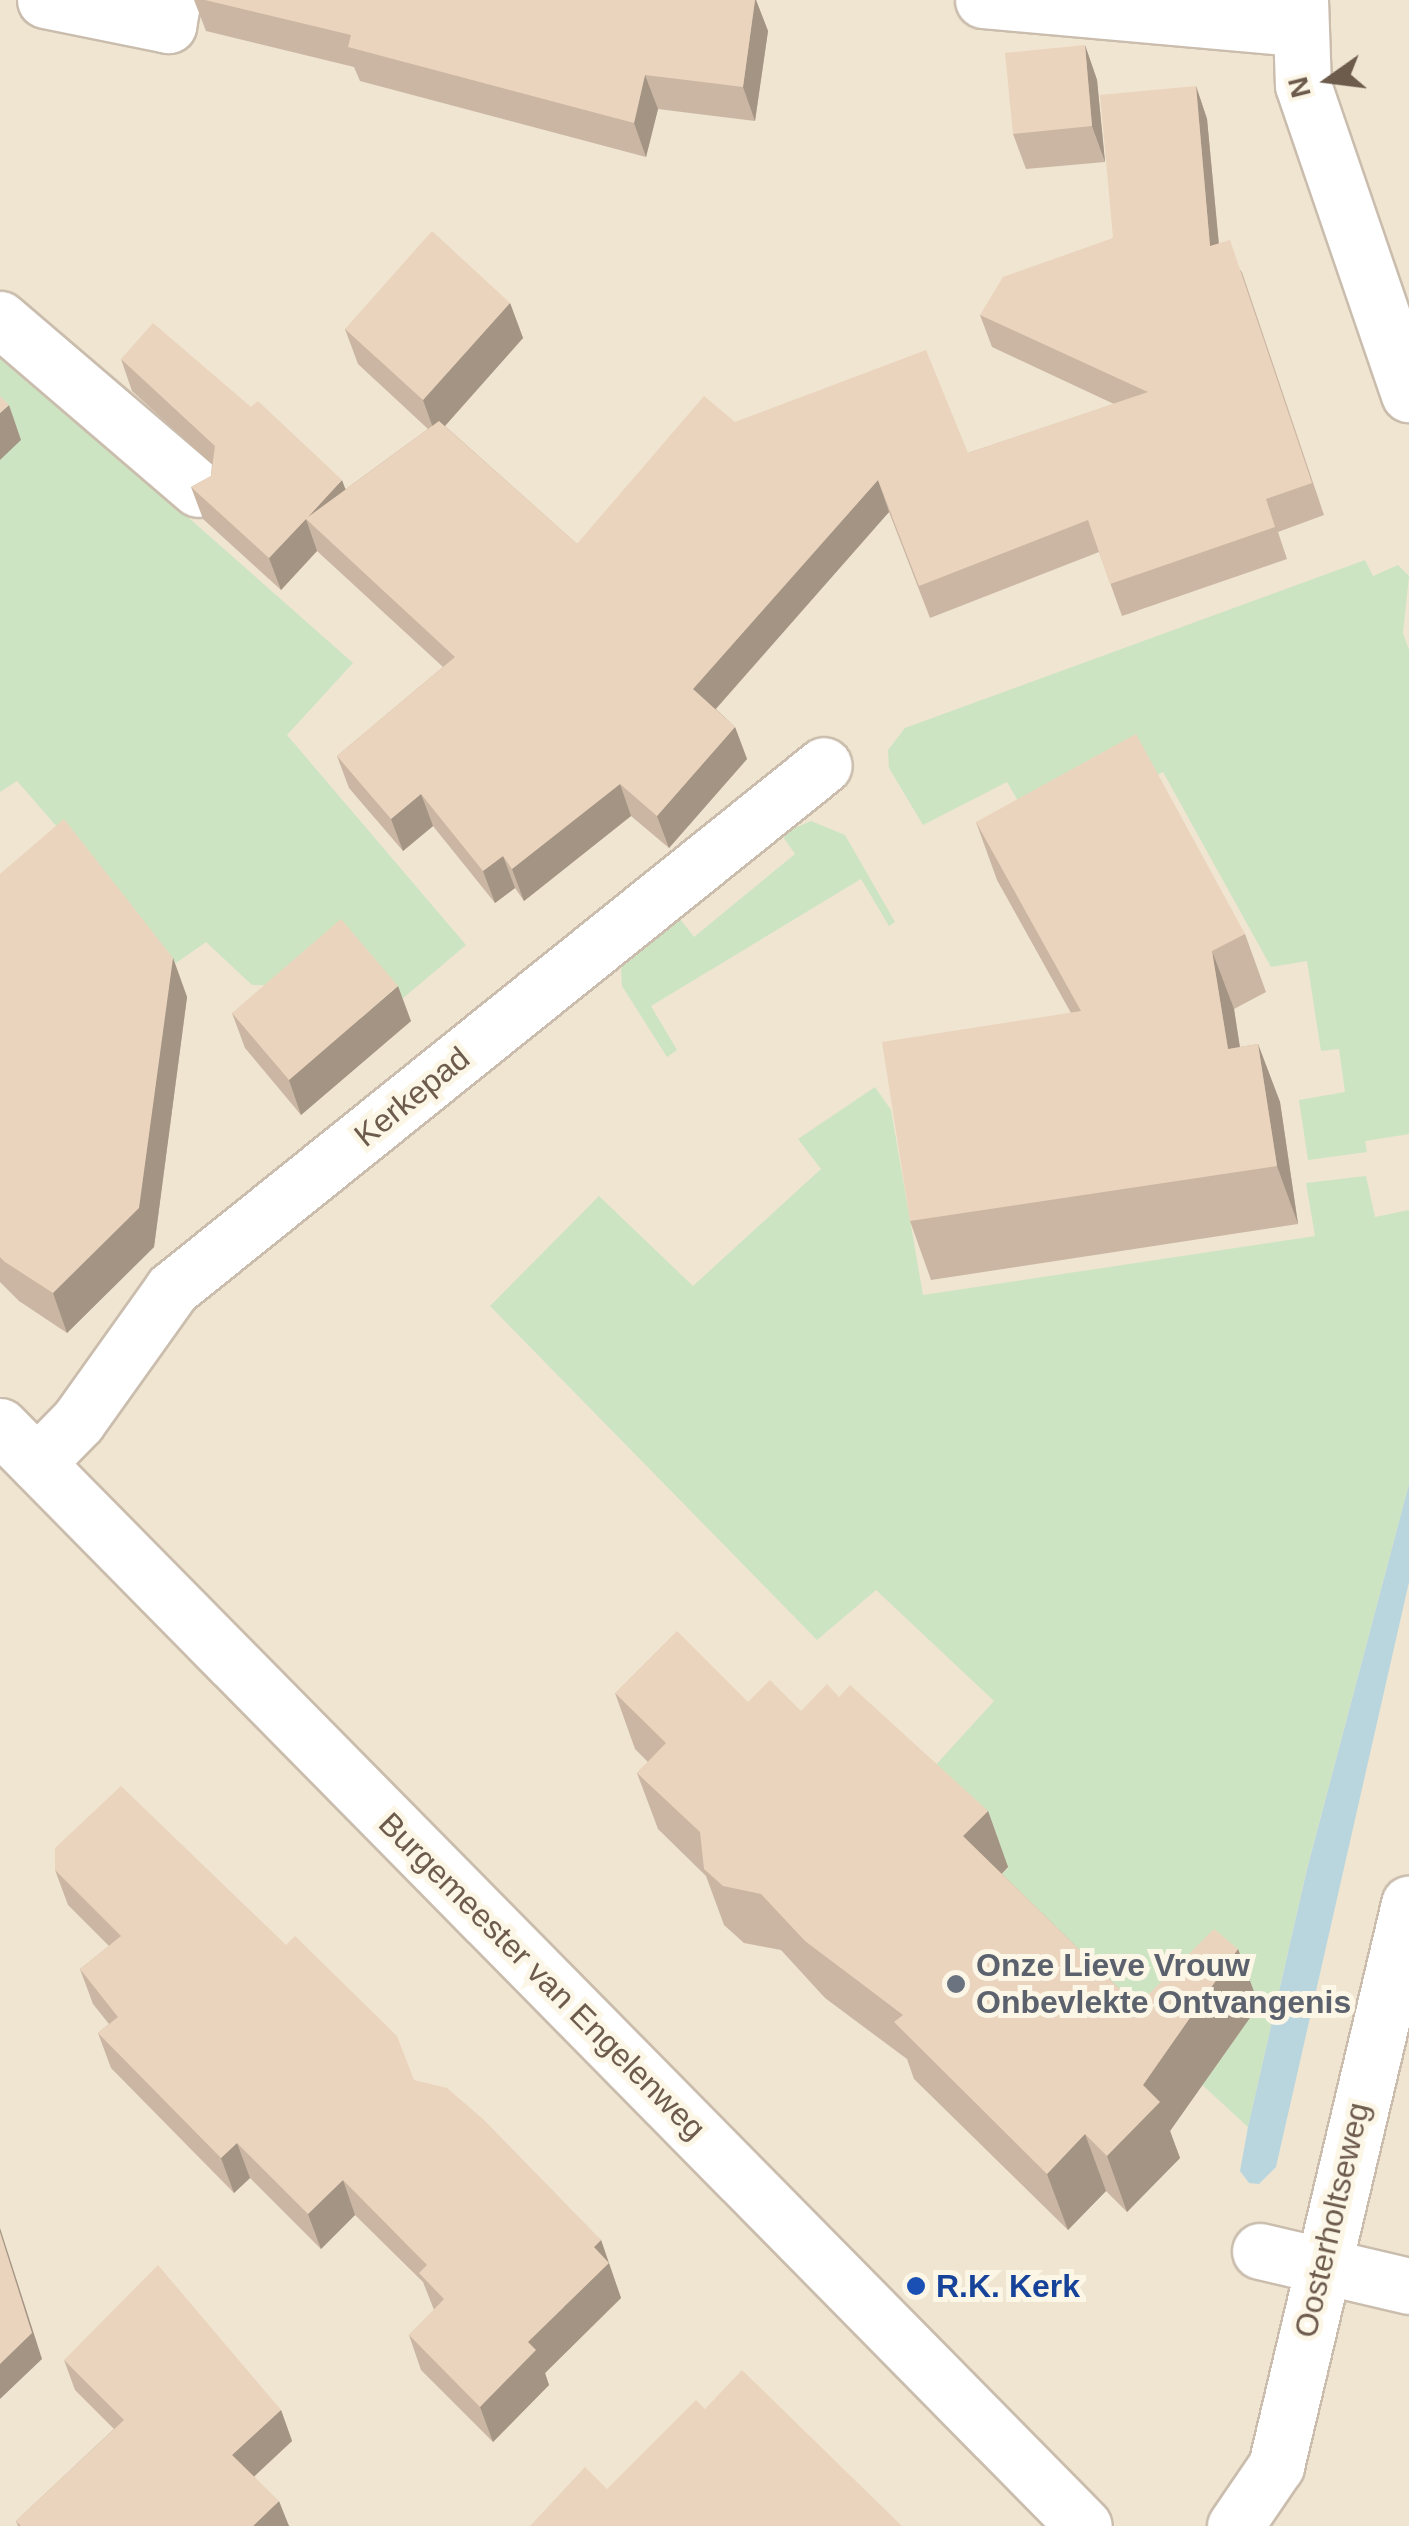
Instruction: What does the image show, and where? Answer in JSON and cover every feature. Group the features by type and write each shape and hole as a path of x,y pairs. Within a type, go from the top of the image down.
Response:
{"street":[{"path":"45,0 170,13"},
{"path":"983,0 1299,14 1303,85 1409,394"},
{"path":"0,319 198,489"},
{"name":"Kerkepad","path":"18,1444 78,1421 172,1289 824,766"},
{"name":"Burgemeester van Engelenweg","path":"18,1444 1084,2526"},
{"name":"Oosterholtseweg","path":"1235,2526 1276,2466 1321,2264 1406,1928"},
{"path":"1260,2250 1409,2286"}],"shaded area":[{"path":"0,0 1409,0 1409,2526 0,2526"}],"green space":[{"path":"0,351 353,663 287,735 466,945 382,1016 325,986 252,985 206,942 176,963 17,781 0,792"},
{"path":"1365,560 1373,576 1398,565 1409,576 1403,633 1409,650 1409,1134 1365,1141 1367,1152 1308,1160 1299,1100 1345,1092 1339,1049 1321,1051 1307,961 1271,967 1163,772 1039,837 1007,782 923,825 889,768 888,750 905,728"},
{"path":"811,821 845,835 895,922 889,926 861,879 651,1006 677,1050 667,1057 622,986 621,968 680,919 694,937 795,854 781,834"},
{"path":"875,1087 891,1110 923,1295 1315,1236 1306,1183 1366,1176 1375,1217 1409,1210 1409,1484 1307,1868 1248,2127 988,1888 1008,1868 923,1779 994,1701 876,1590 817,1640 490,1306 599,1196 693,1286 821,1169 798,1139"}],"water":[{"path":"1409,1484 1409,1582 1276,2167 1259,2184 1249,2183 1240,2171 1248,2127 1307,1869"}],"building":[{"path":"205,0 755,0 743,87 645,75 634,123 348,47 351,35"},
{"path":"1085,45 1092,126 1013,134 1005,53"},
{"path":"1196,86 1210,246 1230,240 1312,483 1266,499 1275,527 1110,584 1088,520 919,586 878,480 693,689 735,727 657,816 620,784 512,869 503,856 483,871 421,794 391,819 337,756 455,657 306,519 269,558 191,487 211,476 215,446 121,359 153,323 251,407 258,401 342,480 308,517 439,421 577,544 704,396 735,422 926,350 968,453 1148,392 980,315 1003,277 1113,238 1100,95"},
{"path":"432,231 510,303 423,400 345,329"},
{"path":"0,396 9,405 0,413"},
{"path":"1136,734 1245,934 1212,951 1228,1049 1258,1044 1277,1166 910,1221 882,1042 1081,1011 976,822"},
{"path":"64,819 173,958 139,1208 53,1293 0,1257 0,874"},
{"path":"341,919 398,986 289,1080 232,1013"},
{"path":"677,1631 748,1702 770,1680 801,1711 827,1684 839,1697 850,1685 988,1811 963,1836 1137,2006 1214,1929 1238,1949 1143,2085 1160,2102 1107,2156 1085,2134 1047,2174 894,2022 903,2015 805,1941 761,1894 723,1886 704,1869 700,1832 637,1773 666,1743 615,1693"},
{"path":"121,1786 286,1945 295,1936 397,2036 414,2080 447,2088 484,2120 601,2240 594,2247 609,2263 528,2342 536,2350 480,2407 409,2335 444,2299 419,2273 427,2265 343,2180 308,2214 237,2143 221,2158 98,2033 118,2017 80,1969 121,1936 55,1870 55,1848"},
{"path":"0,2232 32,2333 0,2364"},
{"path":"158,2265 281,2410 232,2455 279,2501 253,2526 21,2526 16,2521 124,2420 64,2360"},
{"path":"742,2370 902,2526 530,2526 585,2467 607,2489 696,2400 705,2409"}],"place":[{"name":"Onze Lieve Vrouw Onbevlekte Ontvangenis","path":"956,1984"},
{"name":"R.K. Kerk","path":"916,2286"}]}
